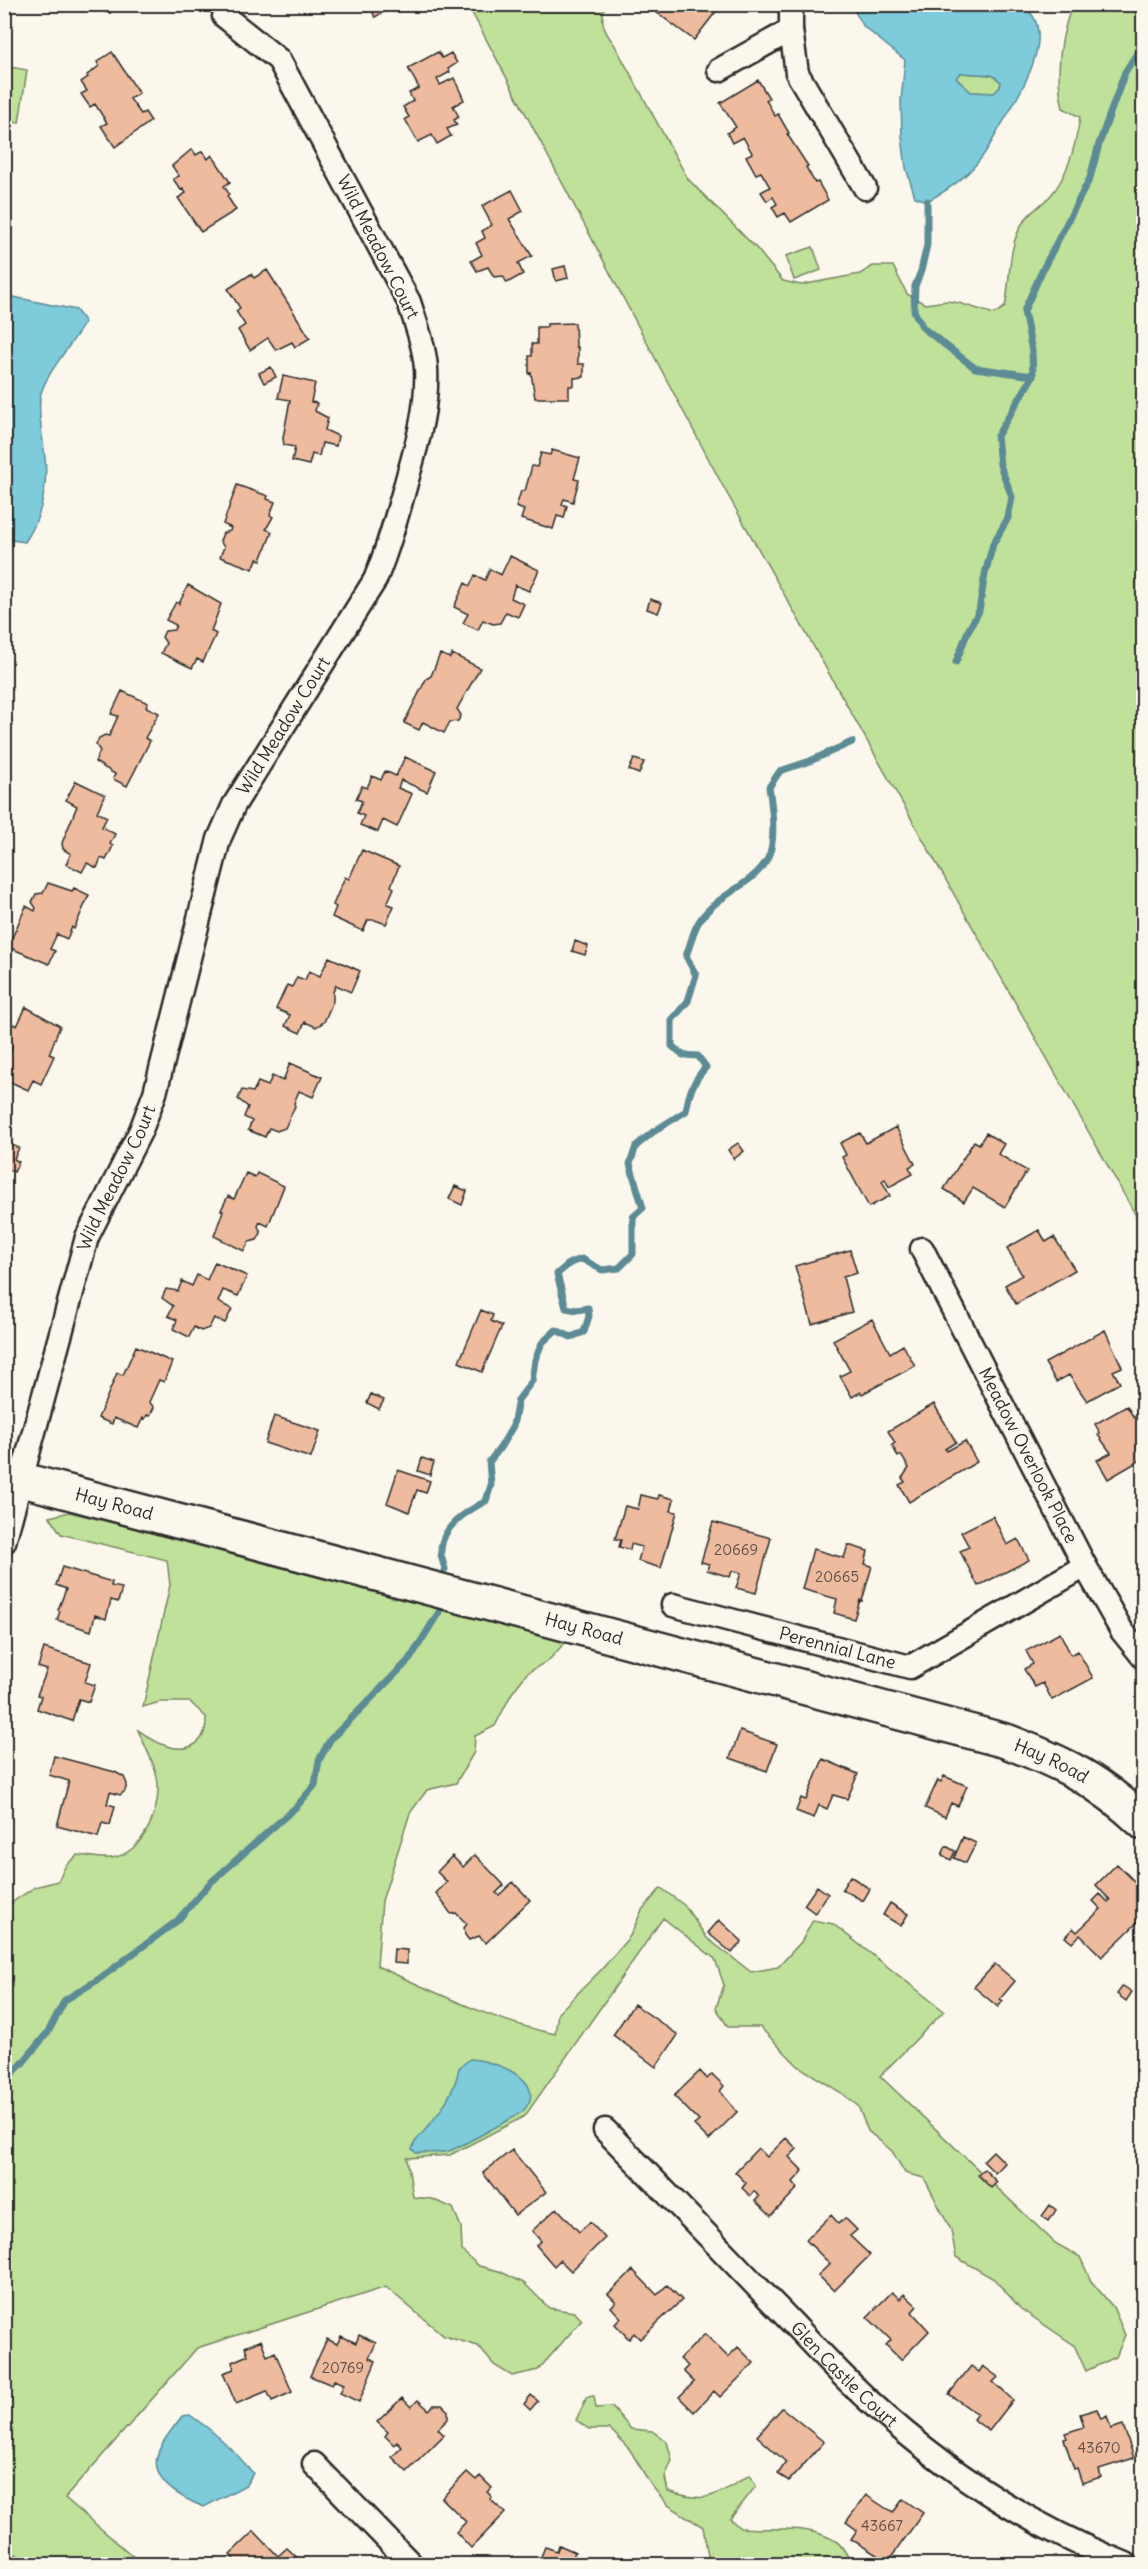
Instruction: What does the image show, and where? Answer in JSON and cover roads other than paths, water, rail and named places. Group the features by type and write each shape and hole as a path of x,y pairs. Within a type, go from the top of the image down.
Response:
{"street":[{"path":"791,4 791,30 796,73 865,188"},
{"name":"Wild Meadow Court","path":"4,1542 13,1478 87,1237 141,1130 155,1094 219,839 234,806 375,580 390,544 420,432 425,401 426,369 421,336 409,302 279,60 224,16"},
{"path":"719,70 791,30"},
{"name":"Meadow Overlook Place","path":"922,1249 1085,1566 1122,1631 1143,1658"},
{"name":"Hay Road","path":"13,1478 1006,1741 1078,1772 1116,1796 1143,1822"},
{"name":"Perennial Lane","path":"673,1605 909,1667 1085,1566"},
{"name":"Glen Castle Court","path":"605,2130 866,2398 918,2444 970,2482 1024,2517 1079,2546 1126,2565"},
{"path":"314,2464 411,2565"}],"water":[{"path":"851,5 1021,5 1033,16 1038,30 1037,47 1033,64 1016,100 987,150 973,168 955,184 927,201 915,197 906,168 901,101 905,60 864,27","holes":["960,73 992,75 1001,82 1000,87 994,93 971,92 956,78"]},
{"path":"4,295 76,310 85,322 52,370 42,389 40,413 46,469 44,491 39,513 25,542 5,539"},
{"path":"470,2059 492,2063 516,2074 525,2081 530,2090 530,2100 523,2111 455,2149 416,2153 412,2149 415,2142 436,2117 448,2098 459,2068"},
{"path":"190,2415 224,2442 253,2473 246,2485 204,2507 175,2492 161,2478 157,2469 160,2448 182,2416"}],"waterway":[{"path":"956,662 968,631 979,611 993,544 1008,518 1012,497 1000,465 997,436 1033,376 1032,351 1024,311 1090,178 1099,144 1125,72 1144,42"},
{"path":"927,201 927,245 915,286 914,311 923,328 975,368 1033,376"},
{"path":"445,1569 441,1552 442,1541 457,1520 486,1501 491,1485 489,1462 513,1426 518,1400 532,1381 535,1360 542,1343 556,1330 571,1337 584,1332 589,1316 588,1308 577,1310 566,1308 557,1274 570,1263 582,1259 602,1270 619,1268 633,1254 633,1217 643,1208 630,1164 636,1146 686,1111 692,1087 706,1067 698,1056 683,1055 672,1046 672,1020 688,1001 696,975 686,956 697,925 712,907 751,878 767,860 773,834 769,787 780,771 810,761 852,742"},
{"path":"4,2081 21,2065 48,2032 65,2000 99,1979 177,1921 209,1884 296,1807 315,1785 319,1760 330,1740 410,1659 439,1612"}]}
